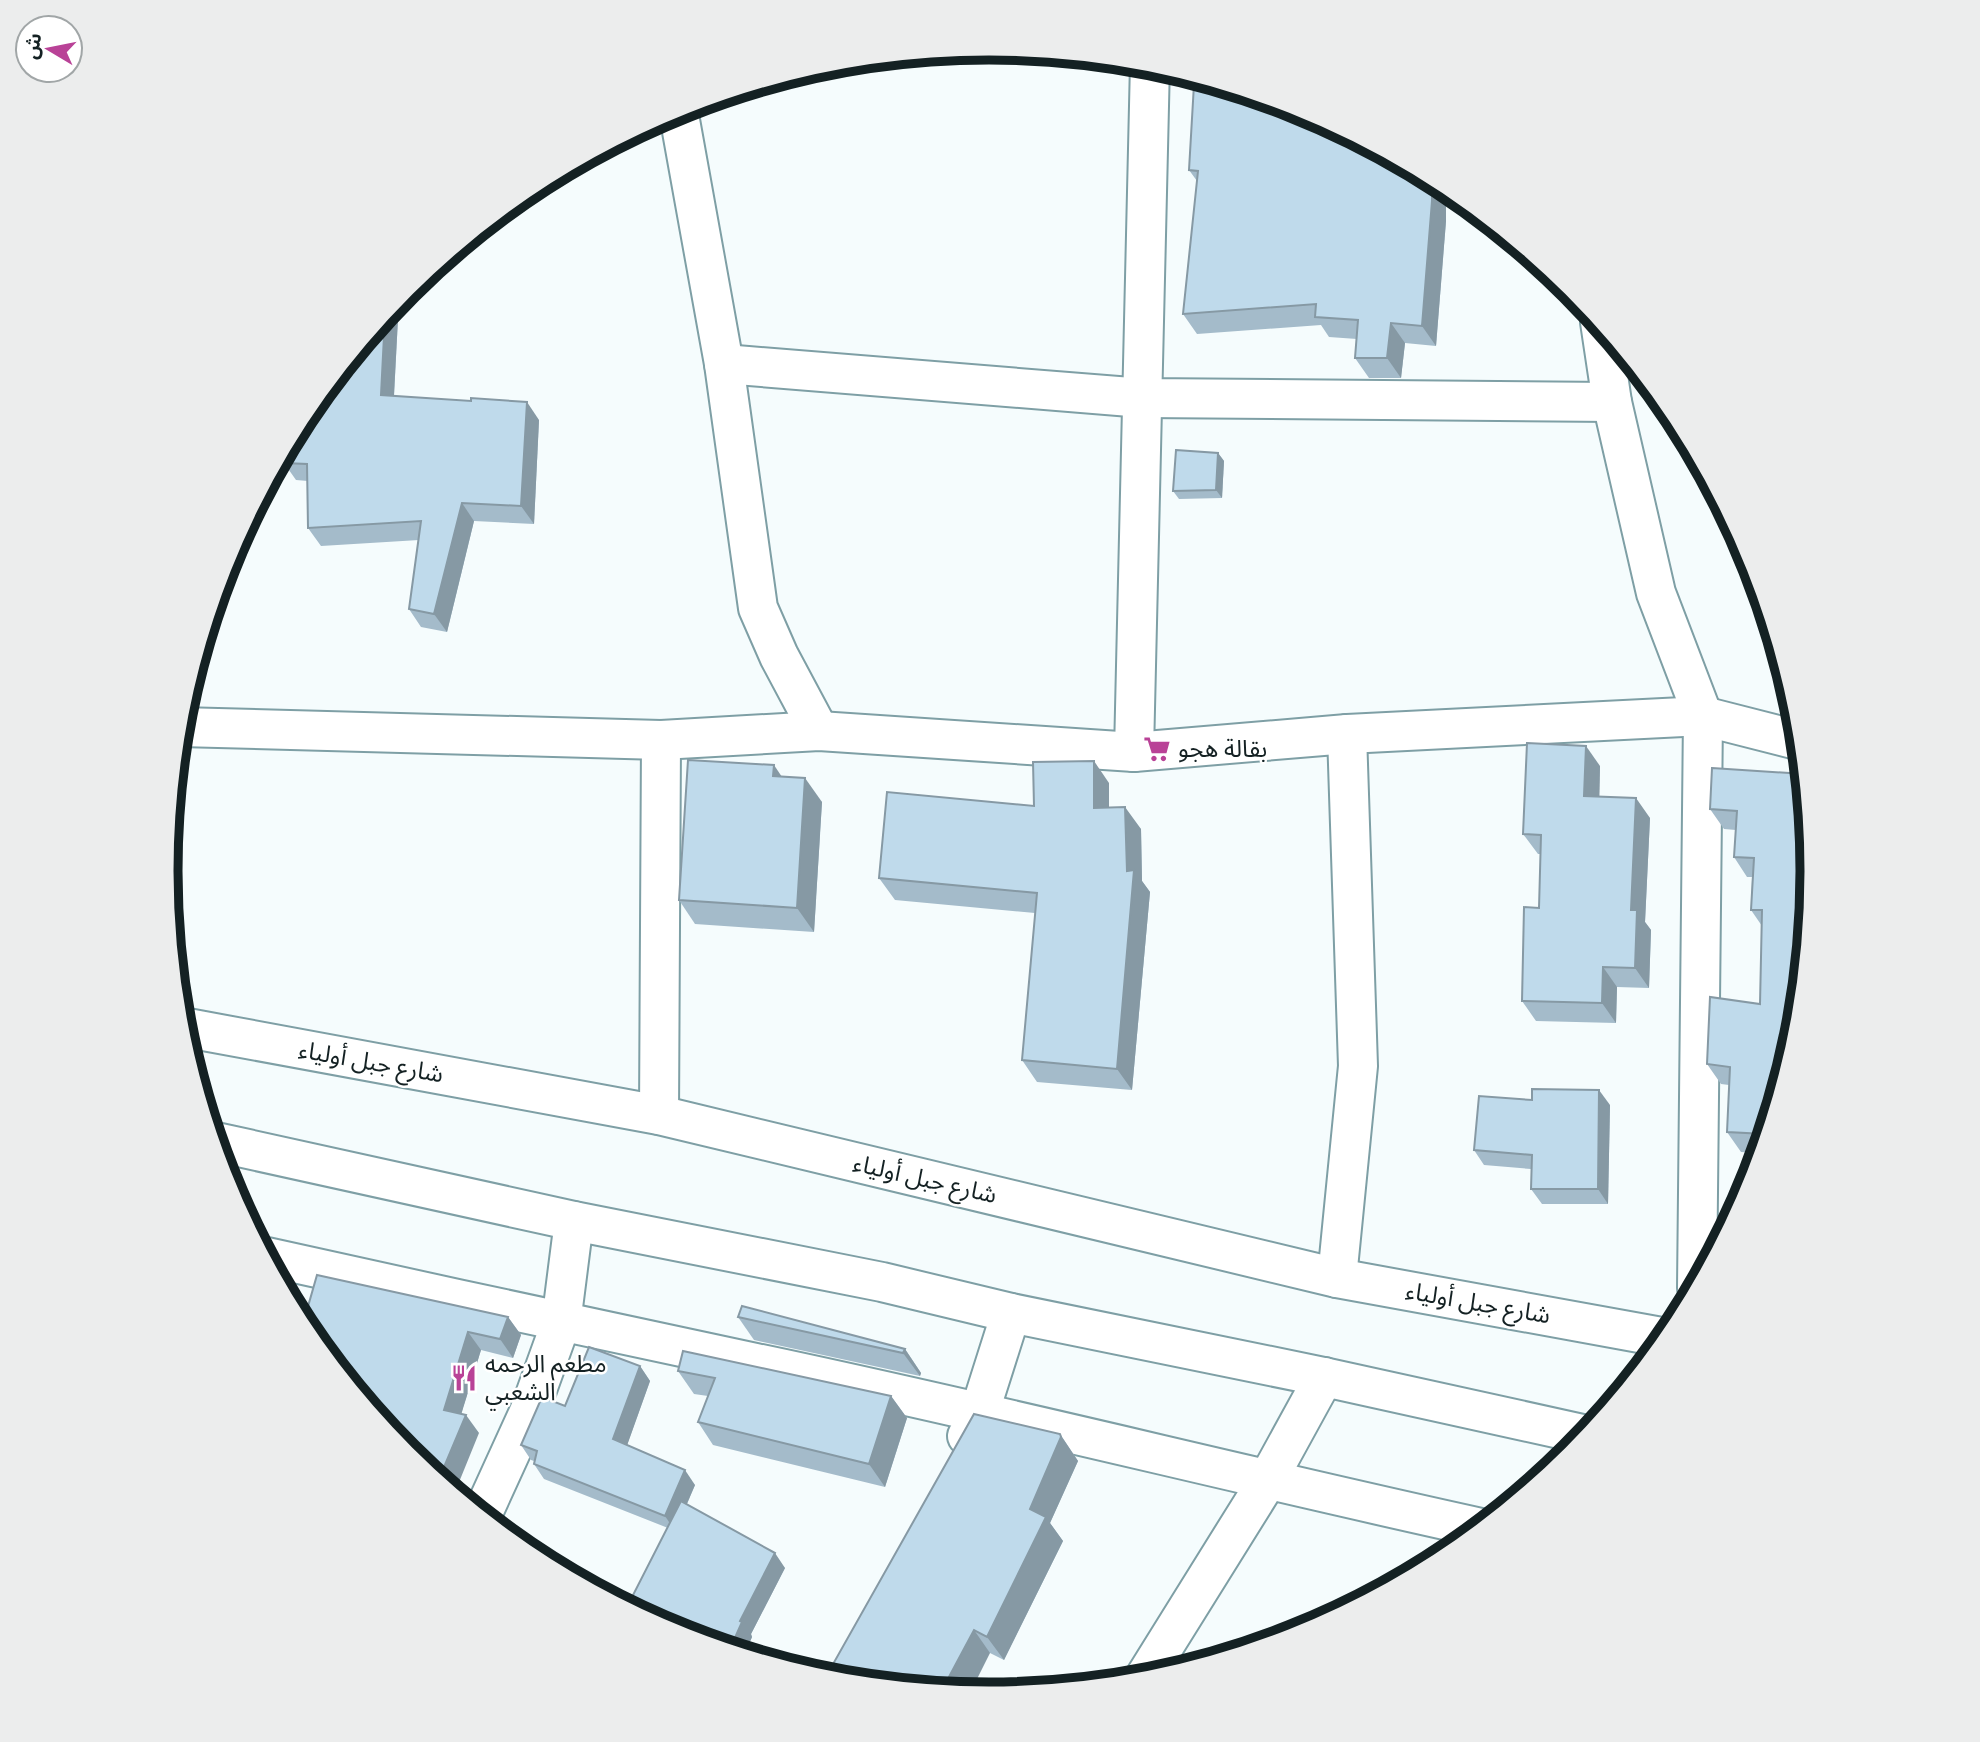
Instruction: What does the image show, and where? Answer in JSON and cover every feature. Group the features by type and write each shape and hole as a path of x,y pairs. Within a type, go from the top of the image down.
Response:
{"street":[{"path":"1134,752 1150,75"},
{"path":"680,121 724,365 758,608 779,656 819,731"},
{"path":"1603,339 1612,402 1656,593 1703,716 1697,1269"},
{"path":"724,365 1143,398 1612,402"},
{"path":"192,727 661,740 819,731 1134,752 1347,734 1703,716 1790,738"},
{"path":"1338,1278 1358,1066 1347,734"},
{"path":"659,1115 661,740"},
{"name":"شارع جبل أولياء","path":"194,1029 659,1115 1338,1278 1655,1336"},
{"path":"226,1144 574,1221 882,1282 1012,1313 1576,1432"},
{"path":"486,1507 529,1412 561,1323 574,1221"},
{"path":"279,1263 754,1363 1469,1525"},
{"path":"952,1462 979,1414 1012,1313"},
{"path":"1152,1666 1267,1481 1324,1377"}],"building":[{"path":"1194,86 1301,121 1349,143 1432,190 1422,326 1391,323 1387,358 1355,358 1358,320 1315,317 1316,304 1183,314 1198,171 1189,170"},
{"path":"384,331 381,395 527,402 521,506 462,503 434,614 409,609 421,521 308,528 307,464 288,463 346,377"},
{"path":"1176,450 1218,453 1216,490 1173,491"},
{"path":"1527,743 1586,746 1584,796 1636,798 1631,910 1637,910 1635,968 1603,967 1602,1003 1522,1001 1524,907 1539,908 1541,835 1523,834"},
{"path":"688,760 774,765 773,776 805,778 797,908 679,900"},
{"path":"1094,761 1094,808 1125,807 1127,871 1134,870 1117,1069 1022,1060 1037,893 879,878 887,792 1034,806 1033,762"},
{"path":"1712,768 1796,773 1801,871 1795,977 1774,1081 1757,1134 1727,1132 1730,1067 1707,1064 1710,997 1760,1004 1762,910 1751,910 1754,858 1734,857 1737,811 1710,809"},
{"path":"1532,1089 1599,1090 1598,1189 1531,1189 1532,1155 1474,1150 1479,1096 1532,1100"},
{"path":"317,1275 508,1317 500,1339 468,1332 444,1410 466,1415 443,1470 380,1406 346,1365 307,1309"},
{"path":"742,1306 905,1349 903,1353 738,1317"},
{"path":"589,1347 640,1366 613,1439 685,1470 665,1516 534,1464 537,1451 521,1445 542,1397 565,1406"},
{"path":"683,1351 891,1396 869,1464 698,1422 715,1378 678,1371"},
{"path":"974,1414 1060,1434 1030,1509 1046,1517 987,1637 974,1630 947,1681 884,1676 832,1666"},
{"path":"681,1501 775,1553 740,1621 742,1622 734,1640 679,1621 631,1599"}],"place":[{"name":"بقالة هجو","path":"1157,749"},
{"name":"مطعم الرحمه الشعبي","path":"464,1378"}]}
